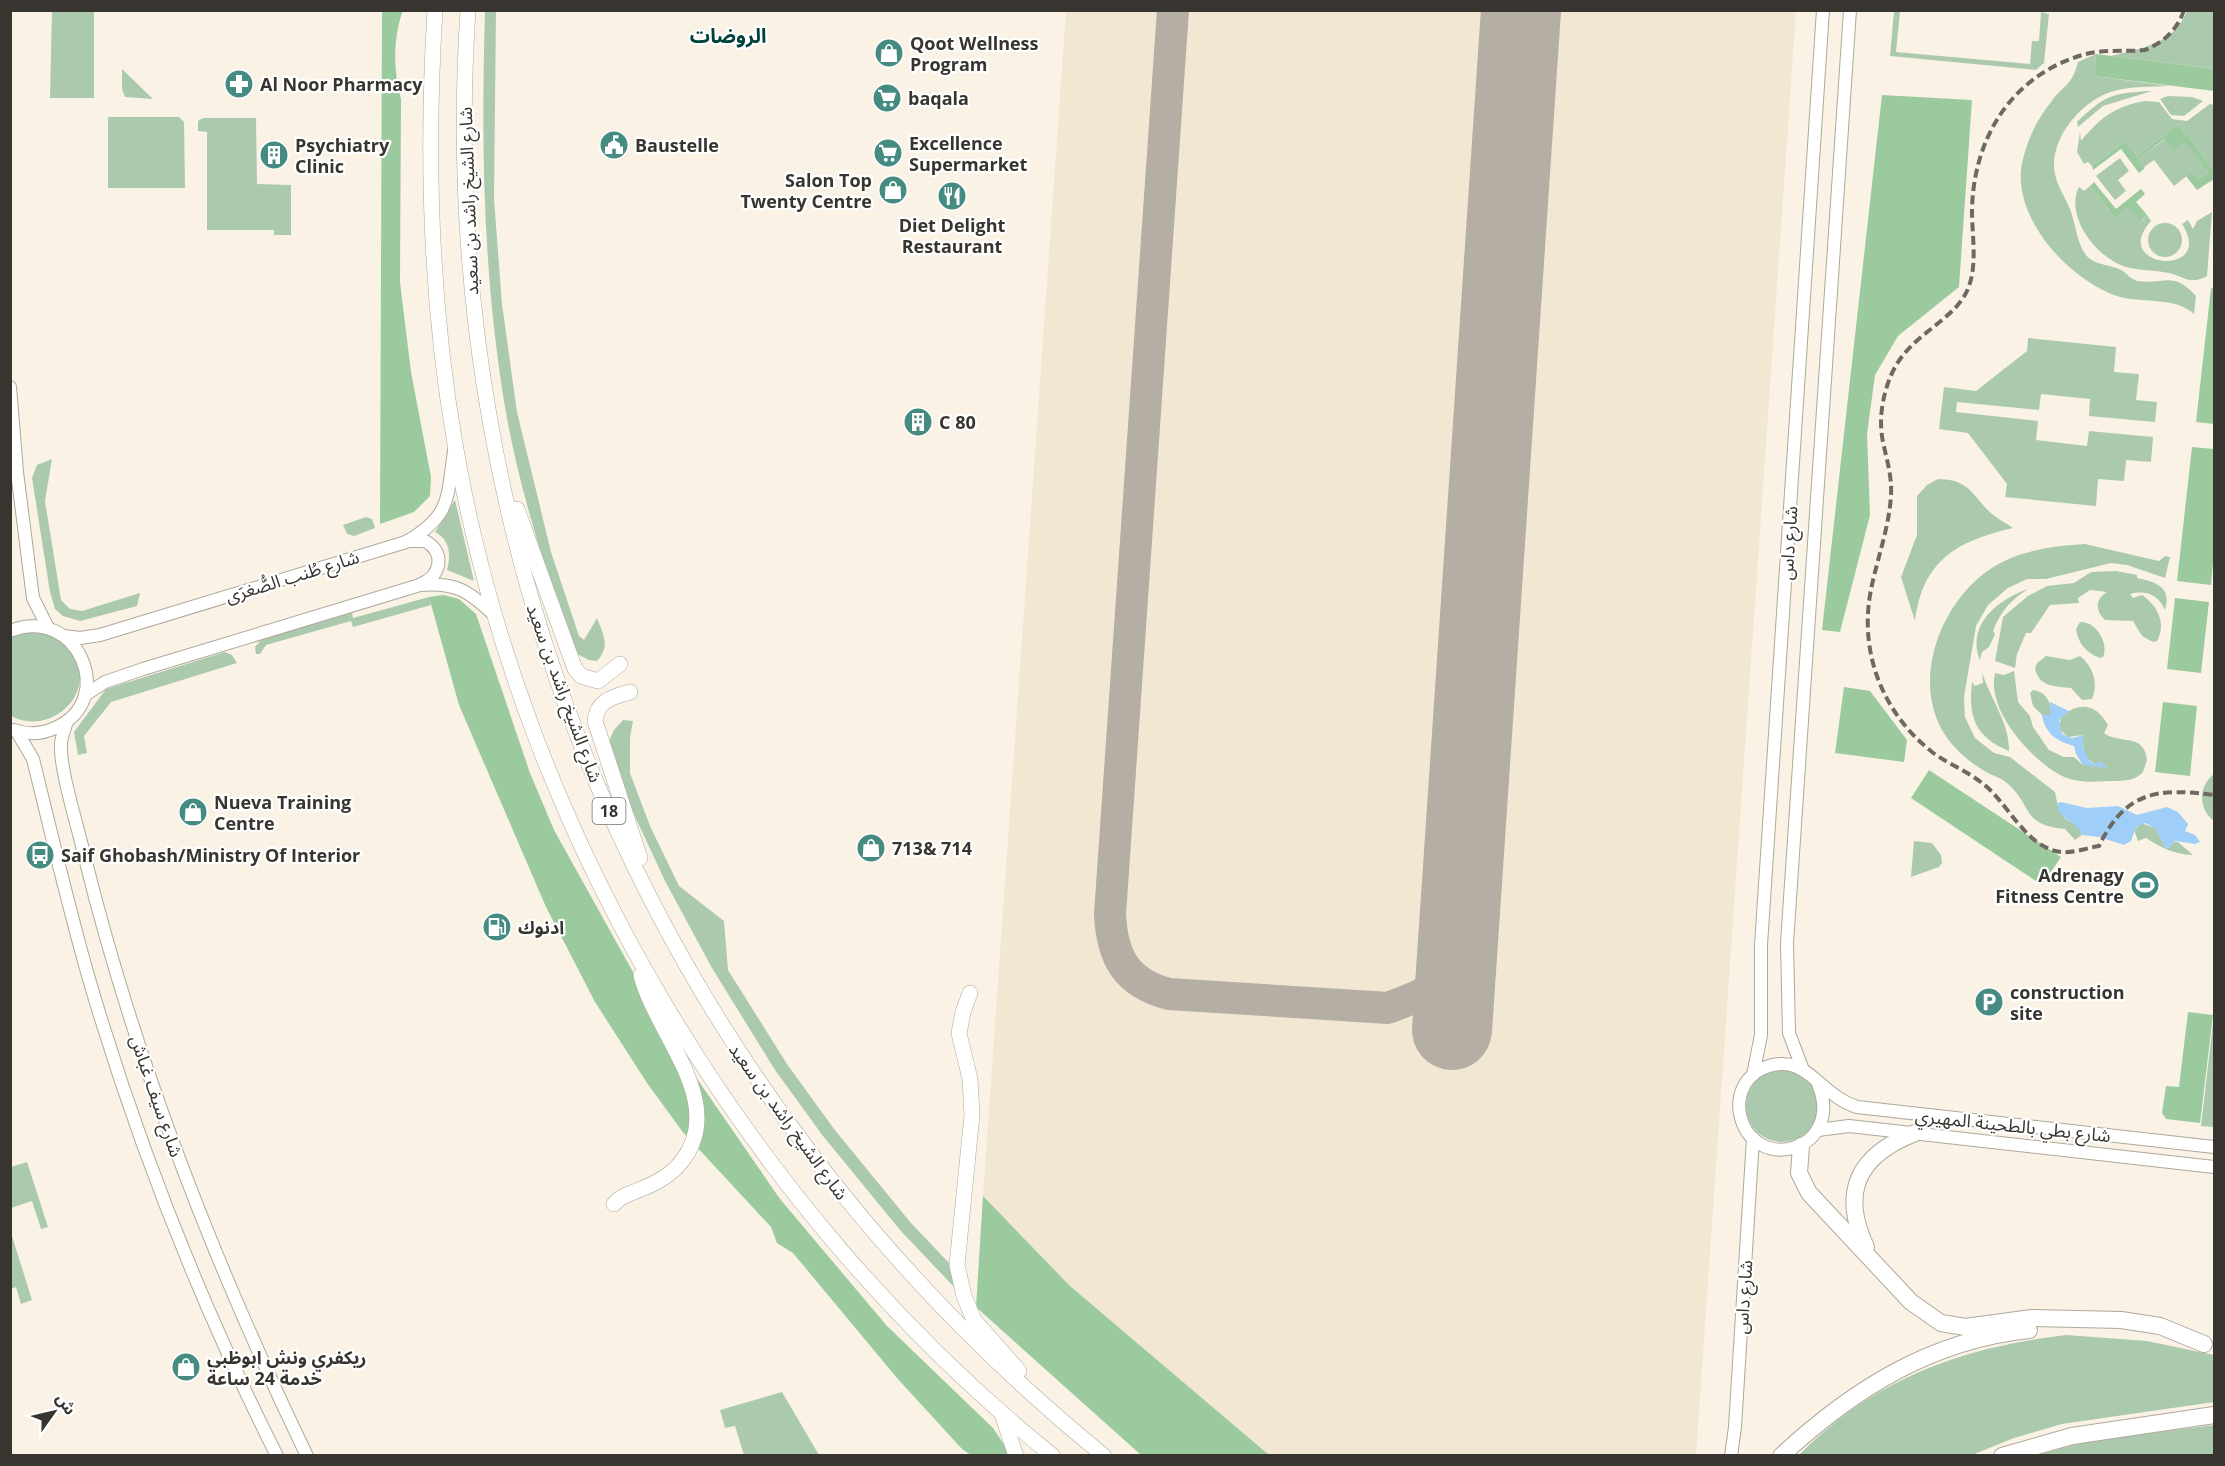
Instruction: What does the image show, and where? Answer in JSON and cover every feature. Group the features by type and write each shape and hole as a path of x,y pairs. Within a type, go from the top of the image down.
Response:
{"highway":[{"path":"1873,1261 1855,1221 1853,1204 1856,1186 1864,1170 1877,1155 1895,1142 1915,1133"},
{"path":"1801,1146 1798,1164 1805,1187 1918,1309 1934,1320 1949,1325 1975,1326 2032,1318 2113,1320 2160,1326 2209,1345"},
{"path":"1781,1455 1833,1410 1884,1376 1932,1354 1975,1339 2044,1328 2092,1328 2140,1331 2209,1345"},
{"path":"2002,1455 2072,1436 2214,1415"}],"main road":[{"name":"شارع الشيخ راشد بن سعيد","path":"435,10 429,151 431,239 440,340 455,444 494,615 523,700 565,809 601,889 637,954 716,1084 844,1254 903,1319 1000,1412 1053,1455"},
{"name":"شارع الشيخ راشد بن سعيد","path":"468,10 464,65 465,226 474,331 499,472 533,612 605,803 661,921 716,1018 764,1091 826,1175 874,1234 951,1318 1067,1425 1104,1455"},
{"path":"499,472 519,514 575,669 581,676 598,681 620,664"},
{"path":"630,692 603,703 596,712 595,721 661,921"},
{"path":"614,1204 621,1197 661,1180 674,1170 691,1146 698,1116 693,1087 651,1004 637,954"},
{"path":"970,993 959,1033 970,1079 972,1115 959,1222 957,1265 961,1286 974,1320 1067,1425"},
{"path":"1000,1412 1016,1455"}],"street":[{"name":"شارع داس","path":"1753,1075 1761,1035 1761,945 1823,10"},
{"name":"شارع داس","path":"1803,1070 1789,1033 1786,943 1840,198 1850,10"},
{"path":"10,387 17,472 33,598 48,628"},
{"name":"شارع طُنب الصُّغرَى","path":"64,636 80,638 100,635 406,542 429,528 443,511 455,444"},
{"path":"406,542 425,541 437,553 439,564 435,575 420,585"},
{"path":"85,695 105,682 143,669 420,585 444,584 461,588 494,615"},
{"path":"10,631 31,626 48,628 64,636 82,658 87,676 85,695 78,709 67,721 44,732 14,730"},
{"name":"شارع سيف غباش","path":"67,721 61,745 68,783 109,947 142,1056 195,1203 231,1292 307,1455"},
{"name":"شارع سيف غباش","path":"14,730 33,759 80,948 135,1119 200,1290 277,1455"},
{"path":"1783,1063 1803,1070 1818,1084 1824,1097 1825,1112 1818,1130 1801,1146 1787,1150 1773,1149 1753,1138 1742,1122 1738,1108 1740,1095 1753,1075 1769,1065 1783,1063"},
{"name":"شارع بطي بالطحينة المهيري","path":"1818,1084 1835,1098 1857,1107 2214,1147"},
{"name":"شارع بطي بالطحينة المهيري","path":"1818,1130 1850,1126 2214,1167"},
{"name":"شارع داس","path":"1731,1455 1753,1138"}],"shaded area":[{"path":"1066,11 1796,11 1696,1455 1269,1455 1070,1286 983,1196"}],"green space":[{"path":"403,10 397,32 395,54 401,99 400,282 411,372 431,477 430,496 414,512 380,524 382,11"},
{"path":"52,11 94,11 94,98 50,98"},
{"path":"485,11 496,11 494,199 502,304 517,412 551,552 579,636 584,640 597,618 603,635 604,650 597,661 575,653 536,535 519,475 506,413 492,312 485,213 483,113"},
{"path":"1894,11 1900,11 1896,52 2030,64 2032,41 2039,41 2041,12 2049,14 2044,63 2036,70 1890,56"},
{"path":"2187,11 2214,11 2214,69 2111,56 2145,47 2165,38 2174,31"},
{"path":"2096,54 2094,76 2169,86 2127,88 2103,95 2082,109 2065,129 2055,153 2054,171 2071,213 2080,244 2090,259 2123,271 2136,280 2148,282 2168,280 2181,283 2196,296 2194,314 2178,305 2120,297 2082,277 2063,262 2047,243 2034,223 2025,202 2021,180 2023,159 2034,129 2046,108 2070,80 2078,62"},
{"path":"2096,54 2214,69 2214,91 2094,76"},
{"path":"122,69 153,99 125,97 122,89"},
{"path":"2152,91 2103,106 2078,127 2077,122 2103,100 2119,94"},
{"path":"1882,95 1972,100 1959,287 1898,336 1875,375 1867,434 1870,515 1840,632 1822,630"},
{"path":"2168,96 2192,97 2203,101 2184,116 2171,115 2160,99"},
{"path":"2145,101 2159,102 2172,119 2187,121 2210,104 2214,105 2214,171 2179,124 2137,156 2125,141 2092,166 2088,162 2084,164 2077,152 2080,132 2081,141 2109,114 2125,106"},
{"path":"108,117 179,117 184,122 185,188 108,188"},
{"path":"203,118 256,118 257,184 291,185 291,235 274,235 274,230 207,230 207,132 198,131 198,121"},
{"path":"2179,124 2214,171 2214,179 2197,190 2186,176 2192,172 2199,180 2208,173 2185,142 2173,150 2164,139 2138,159 2145,168 2139,173 2121,149 2093,170 2092,166 2125,141 2137,156"},
{"path":"2165,139 2185,141 2208,173 2199,181 2192,172 2174,186 2154,160 2144,167 2138,159"},
{"path":"2120,158 2129,171 2118,180 2126,191 2115,200 2096,176"},
{"path":"2094,182 2116,209 2141,189 2145,194 2136,202 2147,215 2141,221 2129,207 2115,218 2090,186"},
{"path":"2090,186 2115,218 2130,206 2142,221 2147,215 2151,221 2141,237 2143,249 2151,257 2164,261 2176,259 2186,253 2189,241 2182,224 2188,220 2193,229 2197,221 2212,212 2207,276 2190,280 2173,274 2126,267 2105,255 2086,235 2076,211 2079,187 2084,191"},
{"path":"2165,223 2177,228 2182,240 2177,252 2165,257 2153,252 2148,240 2153,228"},
{"path":"2211,288 2214,289 2214,424 2196,422"},
{"path":"2028,338 2116,347 2114,372 2139,374 2136,400 2157,402 2155,422 2089,416 2090,399 2041,394 2039,410 1957,402 1956,412 2038,421 2036,440 2087,446 2089,431 2153,437 2151,462 2126,460 2124,481 2098,479 2096,506 2005,497 2007,484 1968,433 1939,429 1944,387 1976,391 2027,351"},
{"path":"2192,447 2214,449 2214,551 2211,585 2177,581"},
{"path":"52,459 45,501 61,600 70,609 82,611 140,593 137,606 80,621 63,616 55,609 50,592 32,478 37,465"},
{"path":"1938,479 1964,485 1992,514 2013,528 1975,539 1946,556 1926,583 1919,600 1915,621 1901,577 1917,535 1917,496 1927,485"},
{"path":"455,500 474,581 447,570 448,548 444,539 435,532"},
{"path":"366,517 372,519 375,528 354,536 347,534 343,525"},
{"path":"2085,544 2159,561 2165,556 2170,557 2165,578 2127,565 2111,563 2046,579 2027,579 2008,588 1988,605 1976,626 1964,697 1965,717 1975,738 1994,753 2010,757 2055,792 2061,814 2076,825 2081,832 2082,835 2075,840 2065,829 2051,827 2034,819 2008,784 1962,755 1942,730 1934,710 1930,688 1931,666 1944,623 1970,586 1997,565 2021,554 2046,548"},
{"path":"2116,571 2137,575 2137,578 2150,581 2164,591 2167,602 2165,610 2159,600 2150,594 2130,594 2133,598 2142,595 2156,609 2161,621 2157,641 2153,642 2142,636 2133,621 2105,620 2099,613 2098,602 2107,592 2090,590 2078,598 2079,603 2050,605 2031,633 2026,633 2017,654 2015,668 1995,661 2003,617 2028,596 2047,586 2074,583 2091,572"},
{"path":"2028,589 2011,602 2003,612 1993,631 1995,634 1989,647 1982,652 1980,660 1977,647 1981,624 1996,606"},
{"path":"444,595 459,599 476,614 530,773 554,830 673,1044 780,1199 887,1326 993,1428 1009,1455 971,1455 962,1449 897,1378 793,1253 777,1243 771,1227 682,1131 647,1083 595,1002 546,907 459,705 429,597"},
{"path":"429,597 431,605 353,627 351,621 266,645 260,654 256,654 255,647 262,639 352,613 353,618"},
{"path":"2175,598 2209,602 2201,673 2167,669"},
{"path":"2080,622 2091,625 2100,634 2104,645 2103,657 2100,658 2091,653 2081,643 2076,629"},
{"path":"26,630 47,632 57,636 77,662 80,677 77,691 70,704 58,714 44,720 28,721 11,716 10,635"},
{"path":"225,652 232,655 237,663 111,702 84,736 87,753 78,755 74,732 106,689"},
{"path":"2046,656 2070,660 2080,656 2085,660 2095,681 2092,699 2082,700 2071,688 2049,685 2041,680 2035,669 2037,663"},
{"path":"2014,671 2018,702 2030,716 2033,727 2049,750 2064,757 2074,757 2083,765 2096,764 2086,756 2083,735 2068,737 2059,729 2061,716 2075,708 2088,707 2098,713 2108,725 2104,733 2136,742 2141,746 2147,760 2143,772 2136,778 2127,780 2085,782 2062,776 2037,758 2004,718 1997,702 1994,687 1995,673 2004,675"},
{"path":"1982,672 2003,721 2009,751 1988,739 1981,732 1973,716 1972,682 1975,686 1983,683"},
{"path":"1844,687 1870,691 1907,740 1904,762 1835,753"},
{"path":"2033,690 2047,698 2050,715 2042,715 2033,706 2030,693"},
{"path":"2163,702 2197,706 2190,776 2155,772"},
{"path":"623,720 633,721 630,737 630,773 650,826 679,886 724,921 728,970 787,1064 834,1129 911,1223 949,1263 954,1287 900,1230 823,1136 775,1070 712,968 665,881 632,810 609,741 614,730"},
{"path":"1929,770 2061,857 2042,885 1911,798"},
{"path":"2214,774 2214,821 2205,810 2202,798 2205,785"},
{"path":"2141,823 2155,828 2165,847 2169,848 2174,842 2178,842 2193,855 2168,850 2146,838 2138,841 2134,830"},
{"path":"1914,841 1932,843 1941,855 1942,863 1939,867 1911,877"},
{"path":"2188,1012 2213,1015 2200,1123 2166,1119 2162,1113 2166,1086 2179,1087"},
{"path":"2214,1014 2214,1127 2201,1126"},
{"path":"1782,1070 1802,1076 1812,1086 1818,1106 1812,1126 1802,1136 1782,1142 1762,1136 1752,1126 1746,1106 1752,1086 1762,1076"},
{"path":"27,1162 48,1227 41,1229 32,1201 11,1208 11,1167"},
{"path":"983,1196 1070,1286 1269,1455 1141,1455 976,1307"},
{"path":"12,1236 32,1300 21,1304 16,1287 11,1289"},
{"path":"2066,1335 2147,1341 2214,1355 2214,1402 2062,1424 2014,1438 1972,1455 1798,1456 1827,1429 1857,1406 1921,1371 1990,1348"},
{"path":"782,1392 819,1455 744,1455 735,1426 725,1428 720,1410"},
{"path":"2214,1425 2214,1455 2033,1456 2089,1441"}],"water":[{"path":"2050,702 2069,711 2059,720 2062,734 2072,738 2083,735 2083,747 2090,762 2096,764 2100,761 2108,768 2083,765 2074,746 2062,742 2049,732 2042,715 2050,715"},
{"path":"2058,803 2087,808 2118,806 2137,815 2167,807 2178,812 2188,824 2185,831 2195,835 2200,842 2195,844 2175,841 2169,848 2165,847 2155,828 2145,823 2136,827 2131,841 2124,845 2099,837 2082,835 2077,827 2058,810"}],"taxiway":[{"path":"1173,10 1110,914 1114,943 1124,966 1132,975 1142,983 1169,994 1388,1008 1423,994 1435,982 1460,935"}],"runway":[{"path":"1452,1030 1521,10"}],"railway":[{"path":"2184,10 2174,29 2152,47 2145,50 2086,54 2060,63 2037,77 2018,93 2002,113 1989,135 1980,158 1974,184 1972,211 1974,252 1967,291 1952,311 1911,346 1902,357 1894,369 1884,395 1881,414 1882,433 1890,475 1891,495 1888,521 1870,595 1868,618 1869,640 1879,682 1901,720 1932,752 1982,783 2028,834 2049,849 2067,852 2099,846 2109,827 2121,813 2133,803 2146,797 2177,792 2214,795"}],"place":[{"name":"Qoot Wellness Program","path":"889,53"},
{"name":"Al Noor Pharmacy","path":"239,84"},
{"name":"baqala","path":"887,98"},
{"name":"Baustelle","path":"614,145"},
{"name":"Excellence Supermarket","path":"888,153"},
{"name":"Psychiatry Clinic","path":"274,155"},
{"name":"Salon Top Twenty Centre","path":"893,190"},
{"name":"Diet Delight Restaurant","path":"952,196"},
{"name":"C 80","path":"918,422"},
{"name":"Nueva Training Centre","path":"193,812"},
{"name":"713& 714","path":"871,848"},
{"name":"Saif Ghobash/Ministry Of Interior","path":"40,855"},
{"name":"Adrenagy Fitness Centre","path":"2145,885"},
{"name":"ادنوك","path":"497,927"},
{"name":"construction site","path":"1989,1002"},
{"name":"ريكفري ونش ابوظبي خدمة 24 ساعة","path":"186,1367"}],"district":[{"name":"الروضات","path":"728,35"}]}
